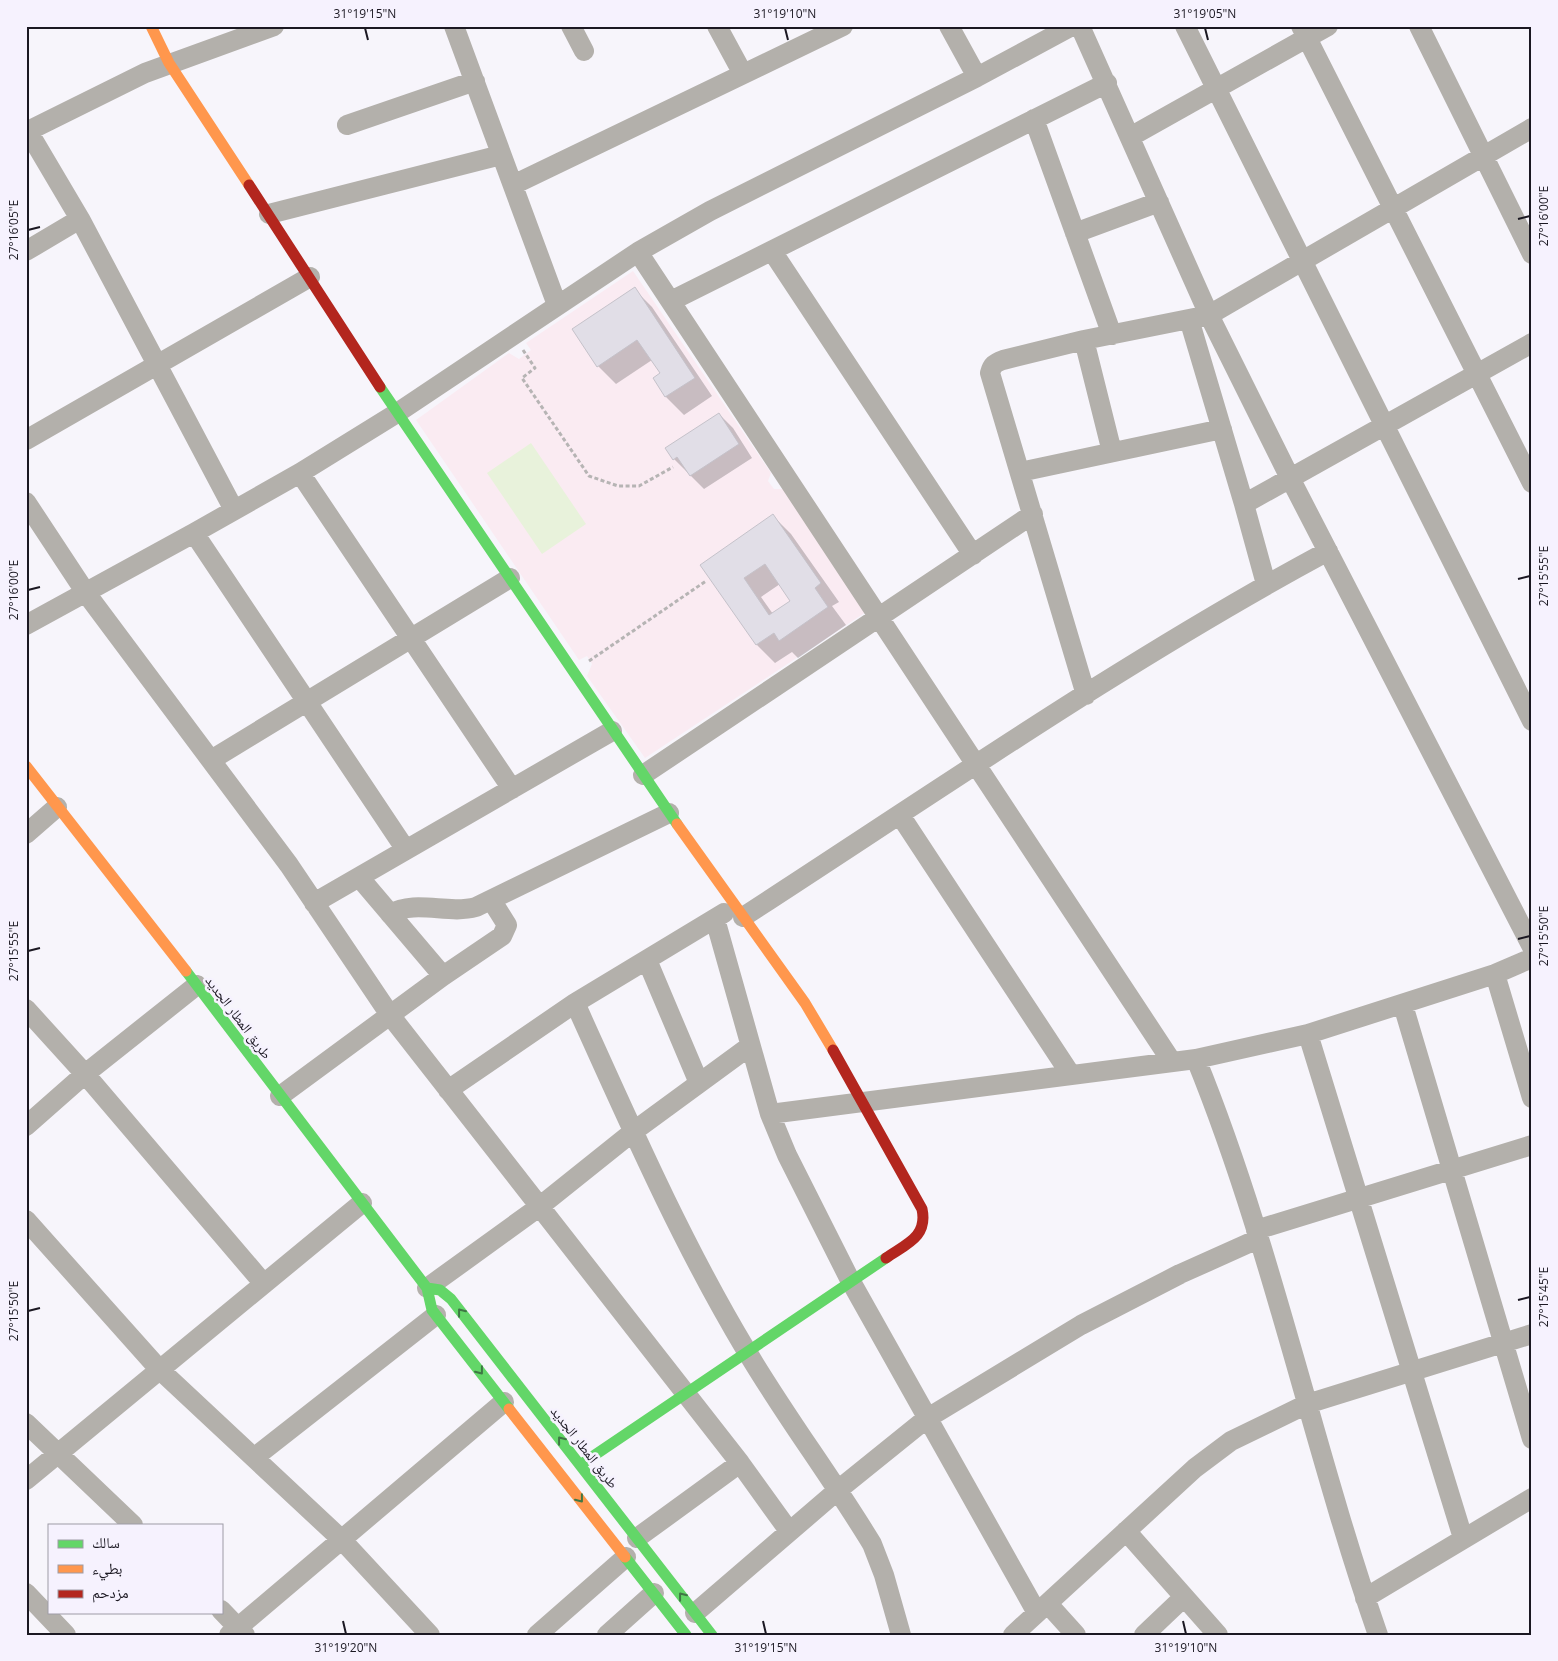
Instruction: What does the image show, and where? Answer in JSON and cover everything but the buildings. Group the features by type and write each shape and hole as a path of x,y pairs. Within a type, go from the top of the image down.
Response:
{"street":[{"path":"151,26 169,63 310,276 397,413 643,776 804,1003 864,1102 922,1209 925,1225 922,1232 915,1238 684,1392 580,1465"},
{"path":"234,510 80,219 27,131 169,63 274,26"},
{"path":"454,26 557,305"},
{"path":"571,26 584,51"},
{"path":"717,26 743,74"},
{"path":"513,185 843,26"},
{"path":"949,26 977,77"},
{"path":"26,625 300,473 397,413 638,252 710,211 977,77 1072,26"},
{"path":"1080,26 1209,315 1290,478 1532,947"},
{"path":"1185,26 1384,425 1525,690 1532,720"},
{"path":"1130,137 1216,89 1304,32 1328,26"},
{"path":"1420,26 1532,254"},
{"path":"1304,32 1532,483"},
{"path":"347,125 475,81"},
{"path":"671,302 1107,83"},
{"path":"1034,119 1112,334"},
{"path":"1086,695 1034,514 990,373 992,367 996,362 1084,340 1209,315 1532,128"},
{"path":"269,214 502,155"},
{"path":"1075,233 1159,202"},
{"path":"26,251 80,219"},
{"path":"772,251 973,555"},
{"path":"638,252 1172,1062"},
{"path":"26,440 310,276"},
{"path":"1188,319 1222,429 1266,584"},
{"path":"1084,340 1112,452"},
{"path":"1244,504 1532,343"},
{"path":"1020,472 1222,429"},
{"path":"300,473 512,789"},
{"path":"26,502 86,593 289,865 390,1015 740,1463 789,1531"},
{"path":"643,776 1034,514"},
{"path":"194,533 406,850"},
{"path":"448,1090 575,1003 714,919 739,912 900,815 1086,695 1266,584 1328,551"},
{"path":"211,760 510,578"},
{"path":"314,903 612,731"},
{"name":"طريق المطار الجديد","path":"26,766 197,986 426,1288 428,1302 436,1315 686,1635"},
{"path":"26,834 58,807"},
{"path":"390,914 407,908 465,910 492,901 669,813"},
{"path":"900,815 1071,1076"},
{"path":"359,877 443,976"},
{"path":"280,1096 443,976 495,941 506,930 507,925 492,901"},
{"path":"714,919 770,1114 802,1186 850,1280 926,1419 1043,1608 1076,1635"},
{"path":"770,1114 1196,1059 1308,1034 1403,1005 1494,974 1532,958"},
{"path":"647,960 699,1083"},
{"path":"1494,974 1532,1098"},
{"path":"26,1126 85,1074 197,986"},
{"path":"575,1003 634,1131 714,1295 746,1351 838,1490 878,1558 901,1635"},
{"path":"1403,1005 1532,1439"},
{"path":"26,1009 85,1074 264,1284"},
{"path":"1308,1034 1463,1538"},
{"path":"426,1288 539,1207 634,1131 750,1046"},
{"path":"1196,1059 1212,1097 1257,1234 1365,1598 1378,1635"},
{"path":"695,1613 789,1531 926,1419 1081,1325 1257,1234 1359,1198 1532,1146"},
{"path":"26,1480 362,1203"},
{"path":"26,1220 159,1370 341,1538 430,1635"},
{"name":"طريق المطار الجديد","path":"426,1288 440,1290 451,1300 712,1635"},
{"path":"255,1457 436,1315"},
{"path":"1013,1635 1213,1454 1249,1432 1307,1404 1532,1334"},
{"path":"222,1611 238,1632 341,1538 504,1402"},
{"path":"26,1423 132,1524"},
{"path":"637,1538 740,1463"},
{"path":"1365,1598 1532,1498"},
{"path":"1126,1532 1218,1635"},
{"path":"537,1635 626,1557"},
{"path":"26,1593 66,1635"},
{"path":"607,1635 654,1593"},
{"path":"1144,1635 1184,1597"}],"path":[{"path":"536,368 522,378 589,476 618,486 632,486 652,480 673,467"},
{"path":"572,672 706,580"}],"shaded area":[{"path":"633,271 771,473 768,481 774,489 783,489 866,612 645,758 587,676 592,664 587,656 579,660 416,420 509,353 519,359 531,350 526,343"}],"green space":[{"path":"531,443 586,524 542,554 487,473"}],"traffic: fast":[{"path":"380,387 677,824"},
{"path":"186,971 427,1288 432,1310 509,1409"},
{"path":"580,1465 886,1258"},
{"path":"427,1288 440,1290 451,1299 712,1635"},
{"path":"625,1557 686,1635"}],"traffic: slow":[{"path":"151,26 169,63 249,185"},
{"path":"26,766 186,971"},
{"path":"677,824 805,1003 833,1050"},
{"path":"509,1409 625,1557"}],"traffic: jam":[{"path":"249,185 380,387"},
{"path":"833,1050 922,1209 923,1219 919,1233 908,1244 886,1258"}]}
